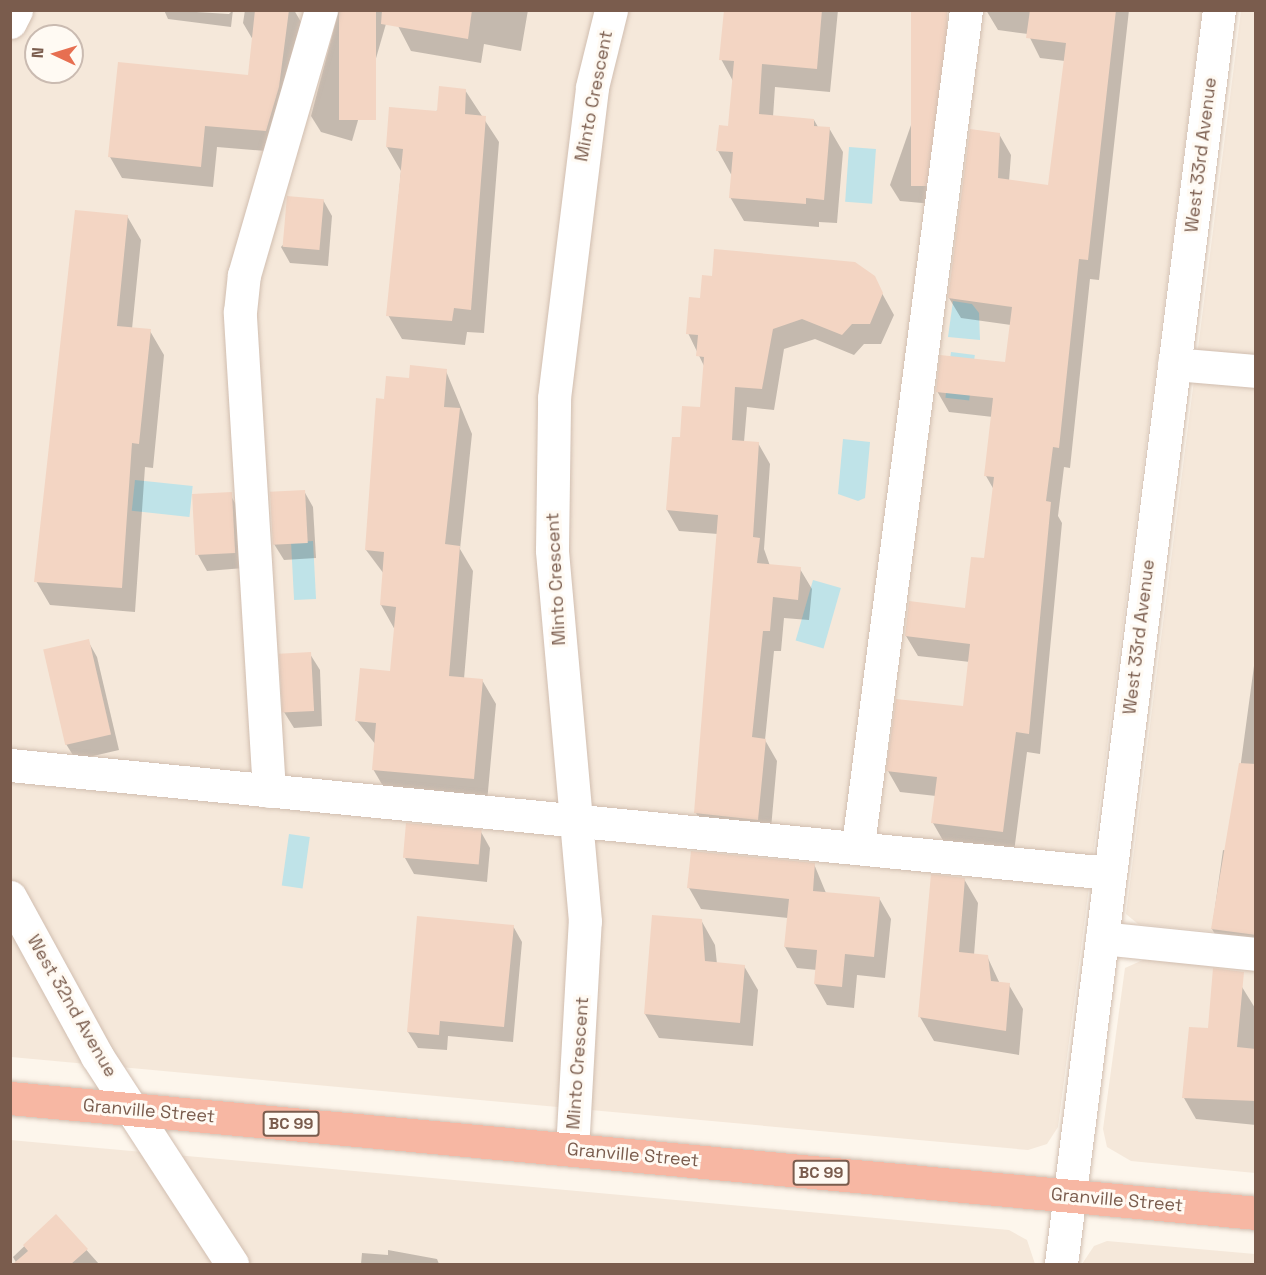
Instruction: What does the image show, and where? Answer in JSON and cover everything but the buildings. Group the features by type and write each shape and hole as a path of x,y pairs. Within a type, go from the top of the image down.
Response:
{"highway":[{"name":"Granville Street","path":"10,1098 1256,1213"}],"street":[{"path":"10,22 16,10"},
{"path":"269,791 240,312 244,274 321,10"},
{"name":"Minto Crescent","path":"572,1150 585,921 552,550 554,398 590,98 611,10"},
{"path":"858,845 966,10"},
{"name":"West 33rd Avenue","path":"1061,1264 1219,10"},
{"path":"1174,364 1256,371"},
{"path":"10,765 858,845 1109,873"},
{"name":"West 32nd Avenue","path":"10,897 97,1056 134,1109 232,1264"},
{"path":"1102,938 1256,954"}],"shaded area":[{"path":"10,11 1202,11 1058,1127 1047,1144 1028,1150 11,1057"},
{"path":"1241,11 1255,11 1255,936 1138,924 1126,914"},
{"path":"1154,955 1255,966 1255,1173 1131,1161 1107,1147 1103,1129 1125,968"},
{"path":"10,1140 1009,1230 1027,1240 1035,1264 11,1264"},
{"path":"1107,1241 1255,1254 1255,1264 1082,1264 1094,1246"}],"water":[{"path":"849,147 876,149 872,204 845,202"},
{"path":"953,301 972,304 979,313 980,340 948,337"},
{"path":"951,352 975,355 969,401 945,398"},
{"path":"843,439 870,442 865,498 858,501 838,494"},
{"path":"135,480 193,486 189,517 132,511"},
{"path":"313,541 316,599 294,600 291,542"},
{"path":"813,580 841,588 824,649 796,641"},
{"path":"289,834 310,837 303,888 282,885"}]}
